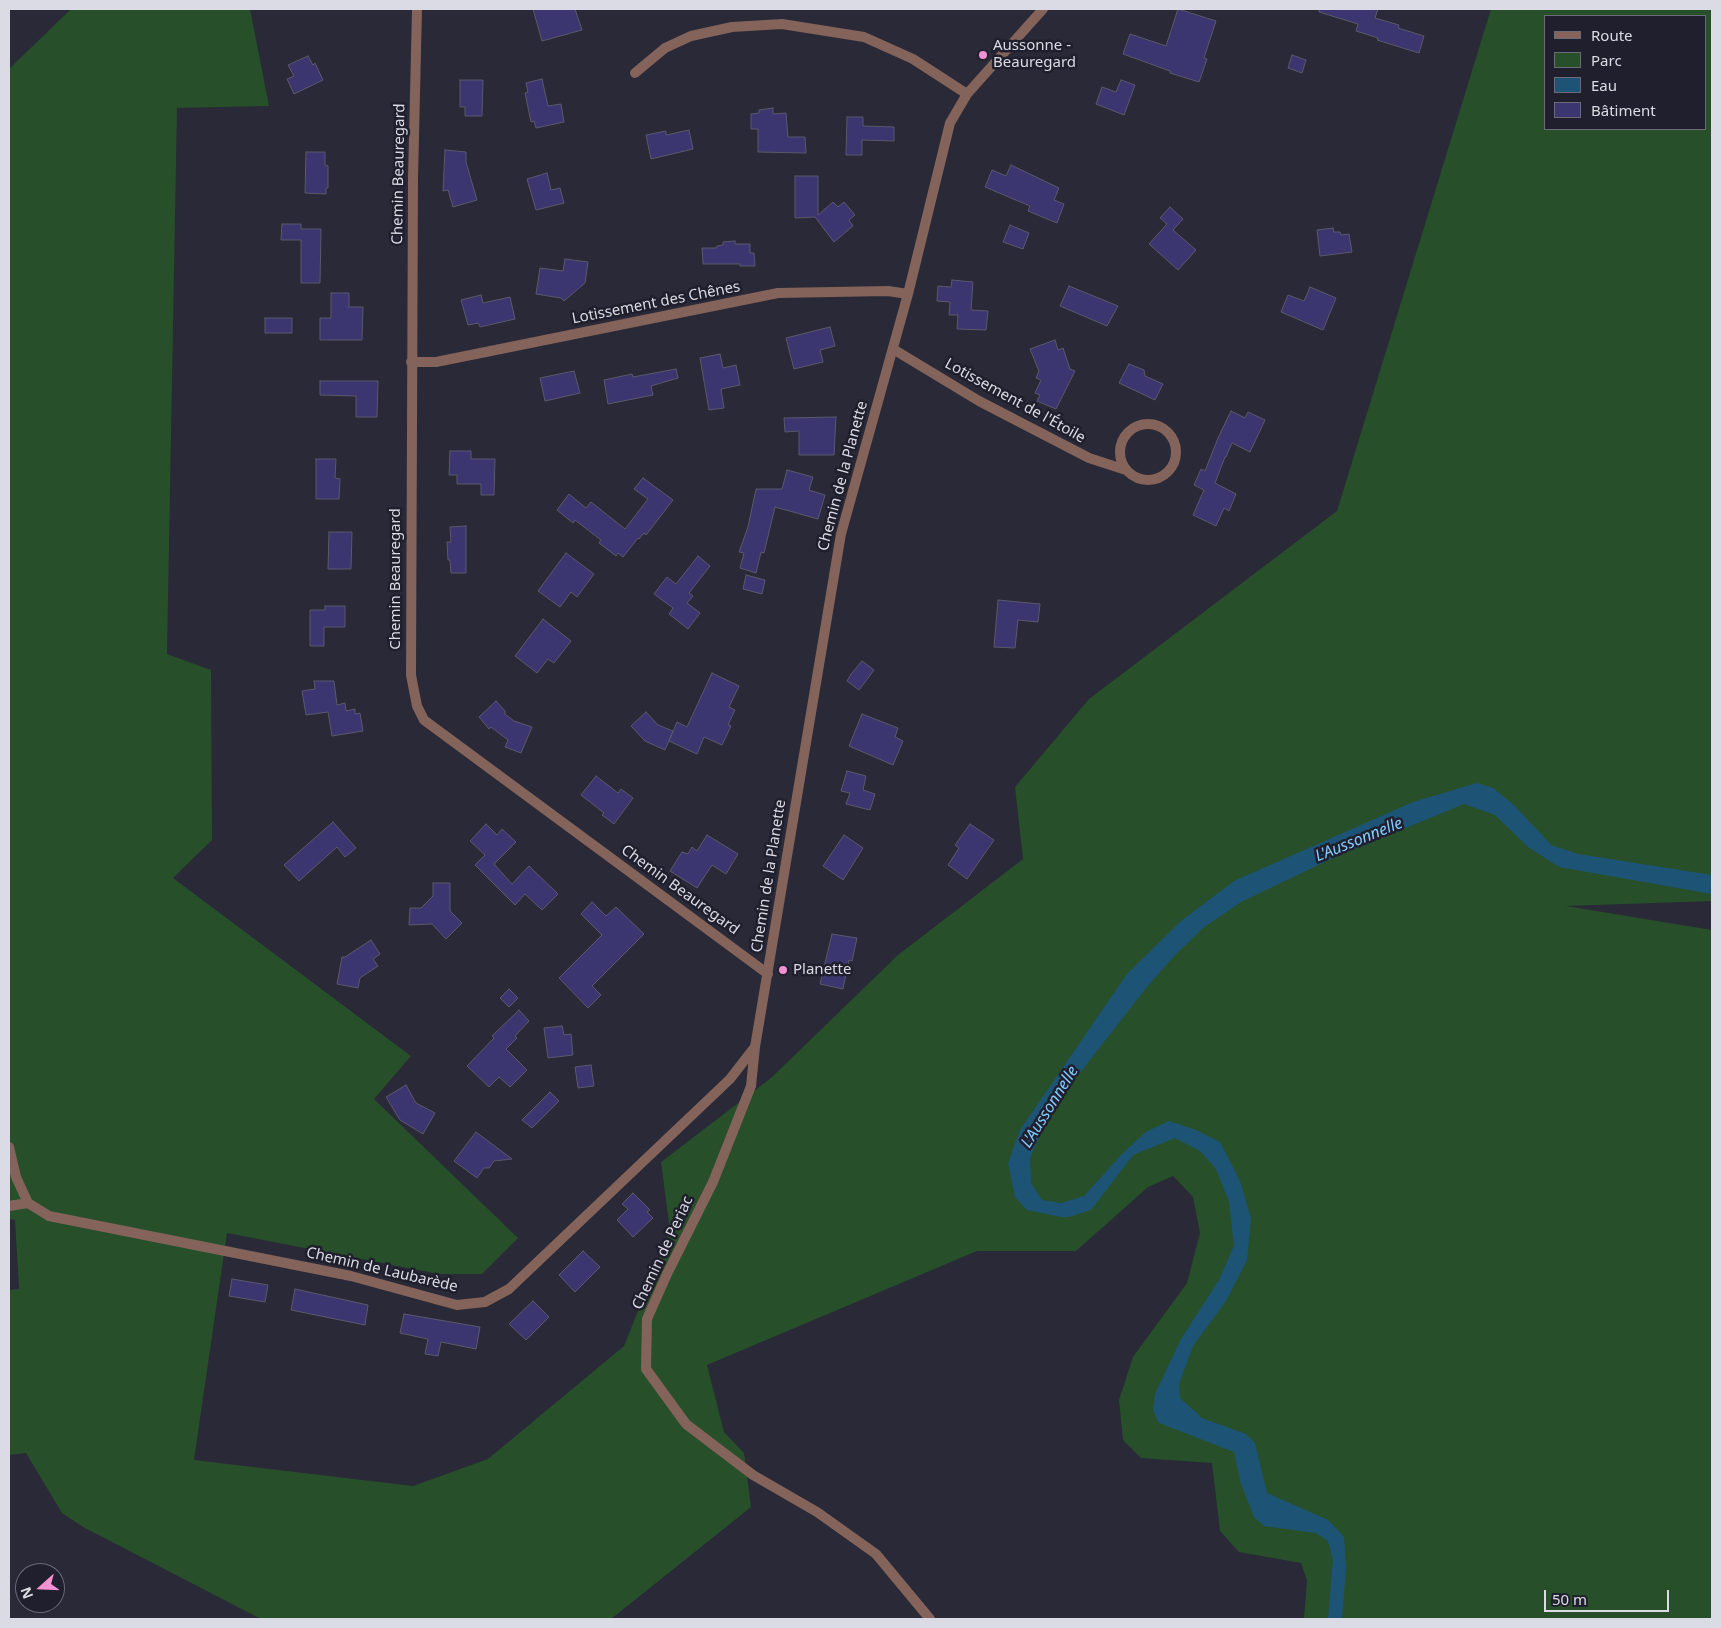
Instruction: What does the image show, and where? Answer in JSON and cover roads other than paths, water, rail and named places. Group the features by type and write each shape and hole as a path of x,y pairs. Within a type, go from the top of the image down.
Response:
{"street":[{"name":"Chemin Beauregard","path":"418,9 413,169 411,362 411,675 417,706 424,720 768,974"},
{"name":"Chemin de la Planette","path":"755,1047 841,534 908,294 950,123 967,94 1042,9"},
{"path":"634,74 665,48 691,36 732,27 782,24 864,37 913,59 967,94"},
{"name":"Lotissement des Chênes","path":"411,362 436,362 778,293 888,291 908,294"},
{"name":"Lotissement de l'Étoile","path":"893,349 987,406 1089,458 1126,470 1142,480 1159,478 1172,467 1176,455 1174,442 1166,430 1156,425 1144,424 1134,428 1124,437 1121,446 1121,459 1126,470"},
{"name":"Chemin de Laubarède","path":"28,1203 49,1216 351,1276 457,1305 485,1302 510,1289 730,1080 755,1047"},
{"name":"Chemin de Periac","path":"755,1047 751,1086 713,1182 666,1274 647,1319 646,1369 686,1424 753,1475 817,1512 876,1554 930,1619"},
{"path":"9,1147 16,1177 28,1203 9,1206"}],"water":[{"name":"L'Aussonnelle","path":"1477,783 1493,788 1515,806 1551,845 1578,854 1712,875 1712,894 1559,867 1528,847 1495,815 1464,804 1331,859 1241,902 1203,928 1176,954 1146,988 1051,1110 1030,1158 1031,1183 1042,1200 1061,1203 1084,1196 1124,1152 1146,1132 1169,1121 1196,1130 1220,1142 1240,1181 1251,1218 1247,1260 1226,1301 1193,1346 1179,1384 1180,1398 1202,1418 1246,1434 1255,1443 1267,1493 1328,1520 1344,1537 1346,1568 1342,1619 1328,1619 1333,1560 1328,1541 1316,1533 1264,1526 1254,1517 1241,1484 1234,1452 1158,1422 1153,1410 1155,1394 1181,1339 1219,1280 1234,1246 1229,1202 1216,1169 1200,1151 1175,1138 1133,1155 1091,1210 1069,1217 1061,1217 1027,1210 1015,1197 1008,1163 1020,1130 1127,974 1181,921 1234,881 1413,802"}],"place":[{"name":"Aussonne - Beauregard","path":"983,55"},
{"name":"Planette","path":"783,970"}]}
